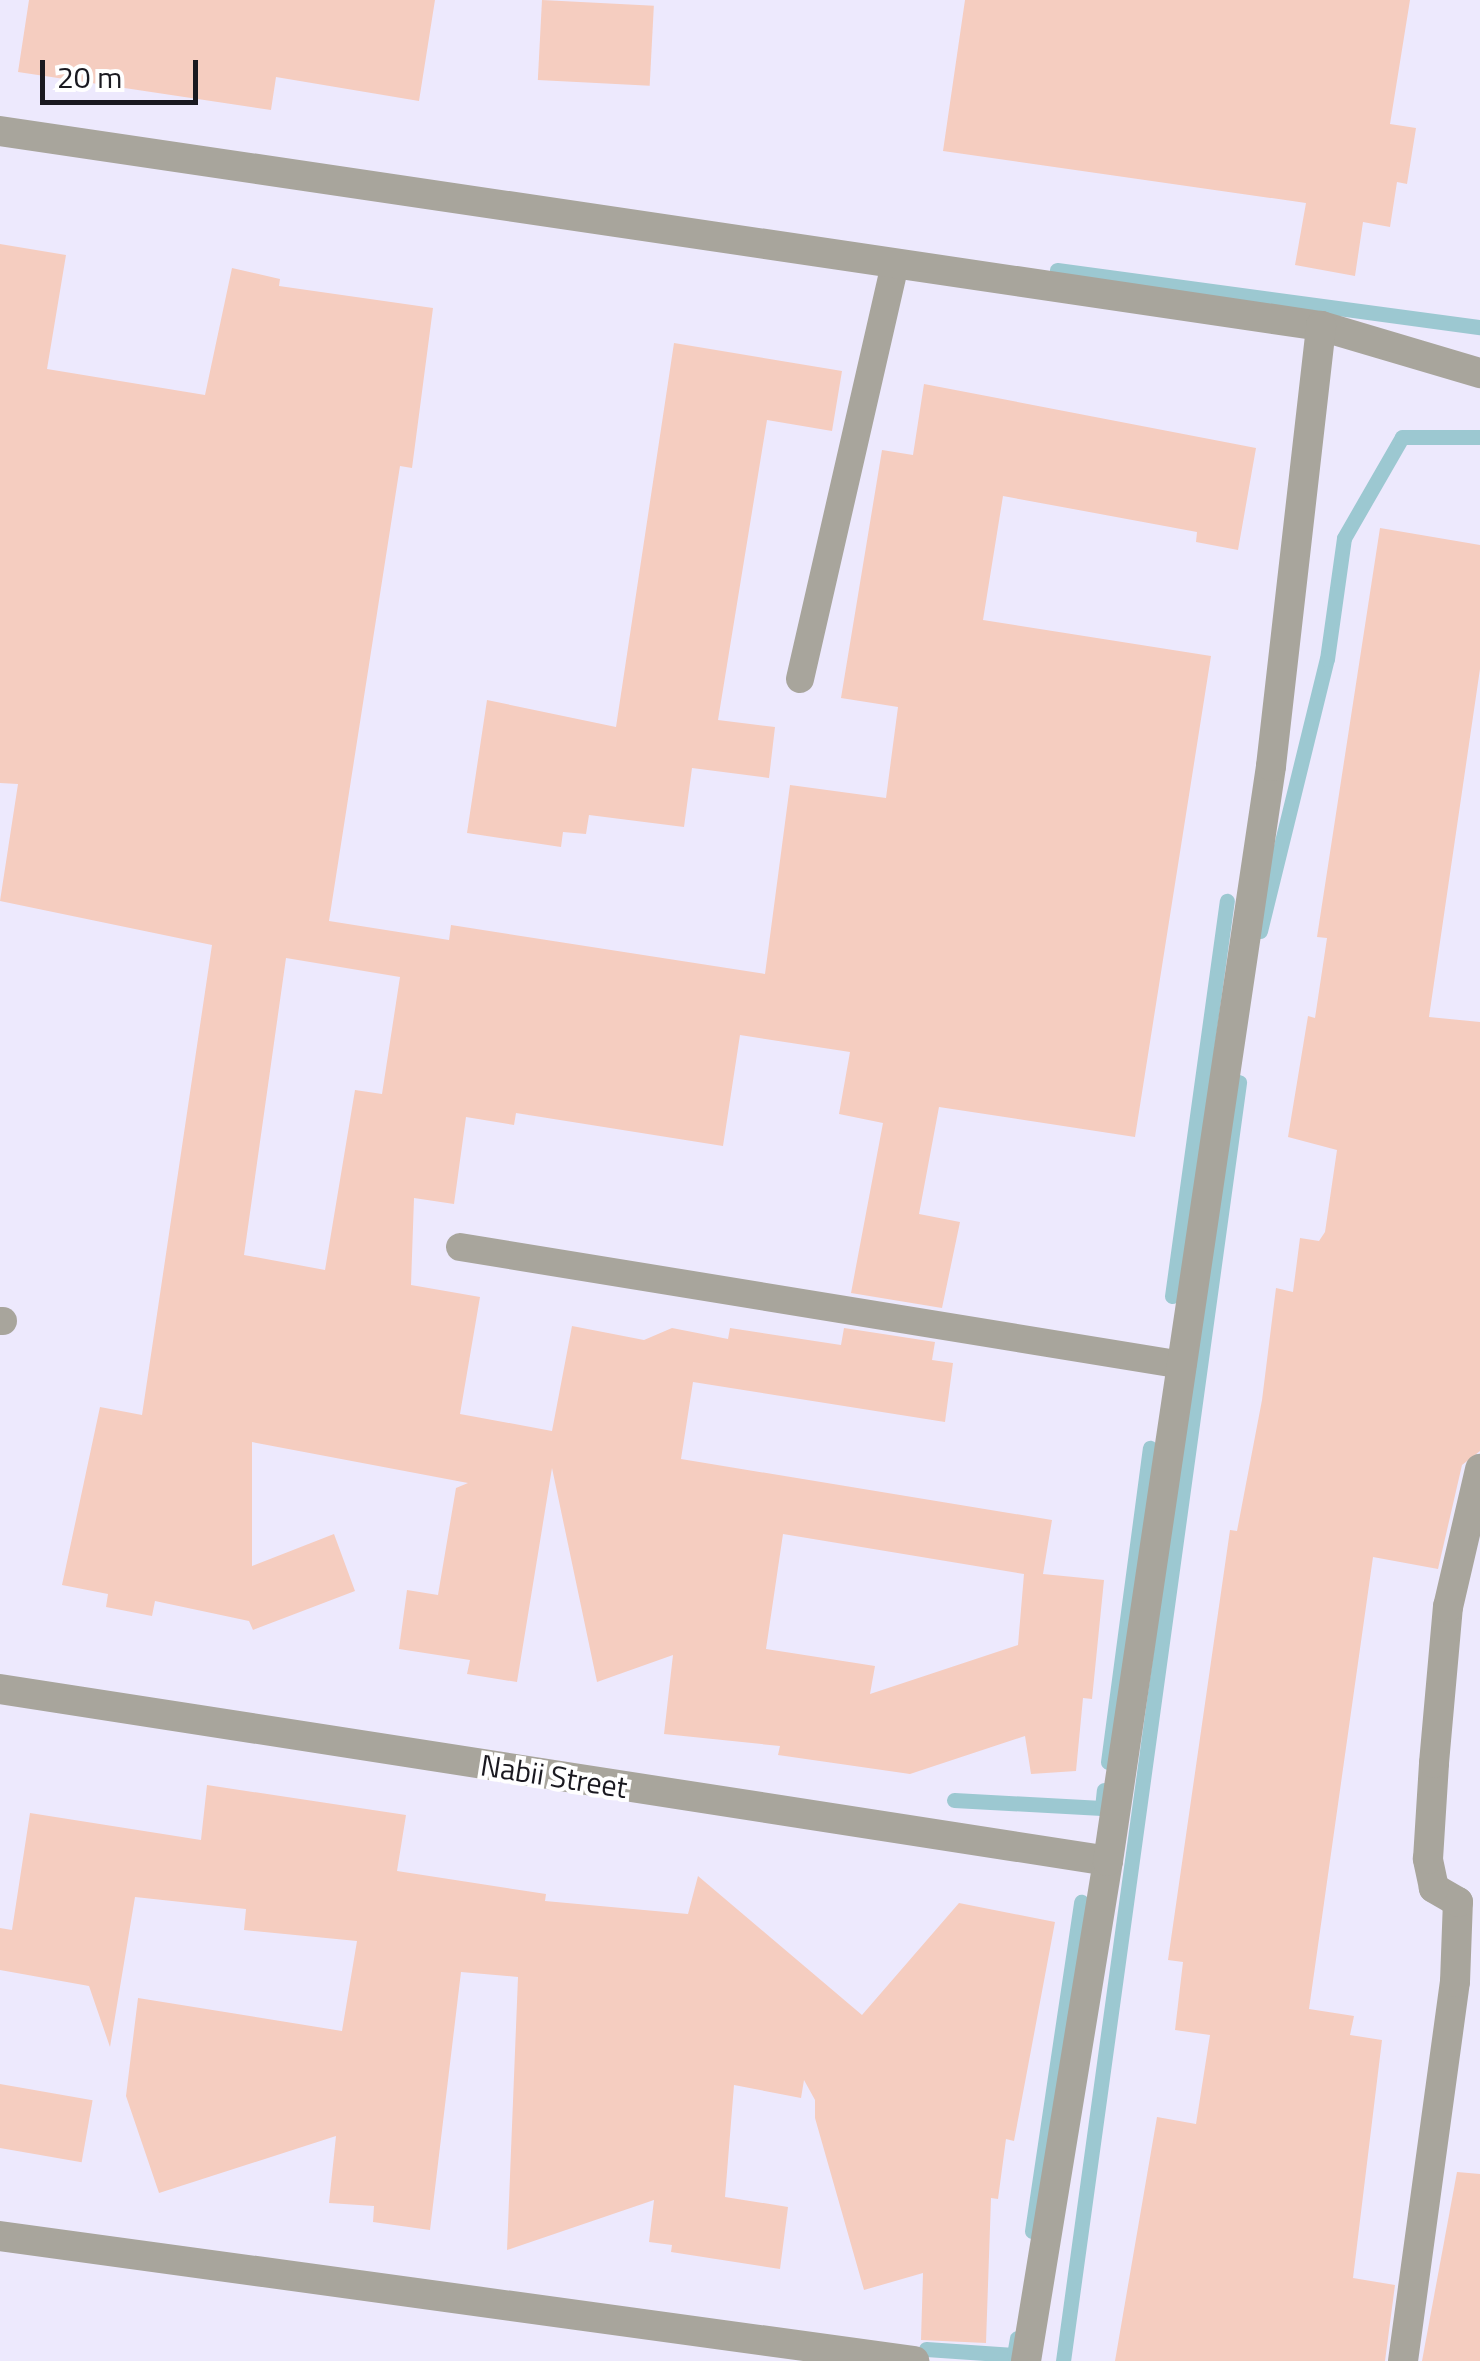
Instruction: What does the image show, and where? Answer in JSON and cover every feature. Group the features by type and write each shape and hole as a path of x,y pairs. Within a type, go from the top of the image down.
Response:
{"street":[{"path":"0,132 894,268 1321,326 1480,373"},
{"path":"1026,2361 1108,1861 1271,766 1321,326"},
{"path":"1404,2361 1469,1896 1434,1888 1428,1859 1448,1607 1480,1469"},
{"name":"Nabii Street","path":"0,1689 1108,1861"},
{"path":"0,2236 914,2361"}],"lane":[{"path":"800,679 894,268"},
{"path":"460,1247 1182,1365"}],"building":[{"path":"29,0 435,0 419,101 276,77 271,110 18,72"},
{"path":"542,0 654,6 650,86 538,80"},
{"path":"965,0 1410,0 1390,124 1416,128 1407,184 1397,182 1390,227 1363,222 1355,276 1295,265 1306,203 943,151"},
{"path":"0,244 66,255 47,369 205,395 232,268 280,279 279,286 433,308 412,468 400,466 329,921 449,940 451,925 765,974 790,785 886,798 898,707 841,698 882,450 913,455 924,384 1256,448 1238,550 1196,542 1197,532 1003,496 983,620 1211,656 1135,1137 939,1107 919,1214 960,1222 942,1308 851,1293 883,1123 839,1114 850,1052 740,1035 723,1146 516,1113 514,1125 466,1117 454,1204 414,1198 411,1285 480,1297 460,1414 552,1431 572,1326 644,1340 672,1328 728,1339 730,1328 841,1345 844,1328 935,1342 932,1360 953,1363 945,1422 693,1382 681,1459 1052,1520 1043,1574 1104,1580 1092,1699 1083,1698 1076,1771 1031,1774 1025,1736 910,1774 778,1755 780,1746 664,1734 673,1655 597,1682 552,1468 517,1682 467,1674 470,1660 399,1649 407,1590 438,1595 456,1488 468,1483 252,1442 252,1566 334,1534 355,1591 253,1630 249,1621 155,1601 152,1616 106,1607 108,1594 62,1585 100,1407 142,1415 212,945 0,901 18,784 0,783","holes":["286,958 400,977 382,1094 355,1090 325,1270 244,1255","783,1534 1024,1574 1018,1645 870,1694 875,1666 766,1649"]},
{"path":"674,343 842,371 832,431 767,420 718,720 775,727 769,778 692,768 684,827 589,815 586,834 563,832 561,847 467,833 487,700 616,727"},
{"path":"1380,528 1480,545 1480,669 1429,1017 1480,1022 1480,1451 1462,1465 1438,1569 1373,1557 1309,2009 1354,2016 1350,2035 1382,2040 1353,2278 1395,2285 1385,2361 1115,2361 1157,2117 1196,2124 1210,2035 1175,2030 1183,1962 1168,1960 1230,1530 1237,1531 1262,1400 1276,1288 1293,1292 1300,1238 1319,1241 1325,1232 1337,1150 1288,1137 1308,1016 1315,1018 1327,938 1317,937"},
{"path":"207,1785 406,1815 397,1871 546,1894 545,1901 688,1914 698,1876 862,2015 959,1903 1055,1922 1014,2141 1006,2139 998,2199 991,2198 986,2343 921,2340 923,2273 864,2290 815,2118 815,2100 804,2080 801,2098 734,2085 725,2197 788,2207 780,2269 671,2252 672,2245 649,2242 654,2200 507,2250 518,1977 461,1972 430,2230 373,2222 374,2206 329,2203 336,2136 159,2193 126,2096 138,1998 342,2031 357,1941 244,1930 246,1909 135,1897 110,2047 89,1986 0,1970 0,1928 12,1930 30,1813 201,1840"},
{"path":"0,2084 93,2100 82,2162 0,2148"},
{"path":"1457,2172 1480,2174 1480,2361 1422,2361"}],"waterway":[{"path":"1057,270 1480,327"},
{"path":"1260,931 1327,659 1344,538 1402,437 1480,437"},
{"path":"1172,1296 1227,901"},
{"path":"1063,2361 1239,1082"},
{"path":"1108,1762 1150,1448"},
{"path":"954,1800 1102,1808 1104,1790"},
{"path":"1032,2231 1081,1902"},
{"path":"926,2349 1014,2355 1017,2338"}]}
